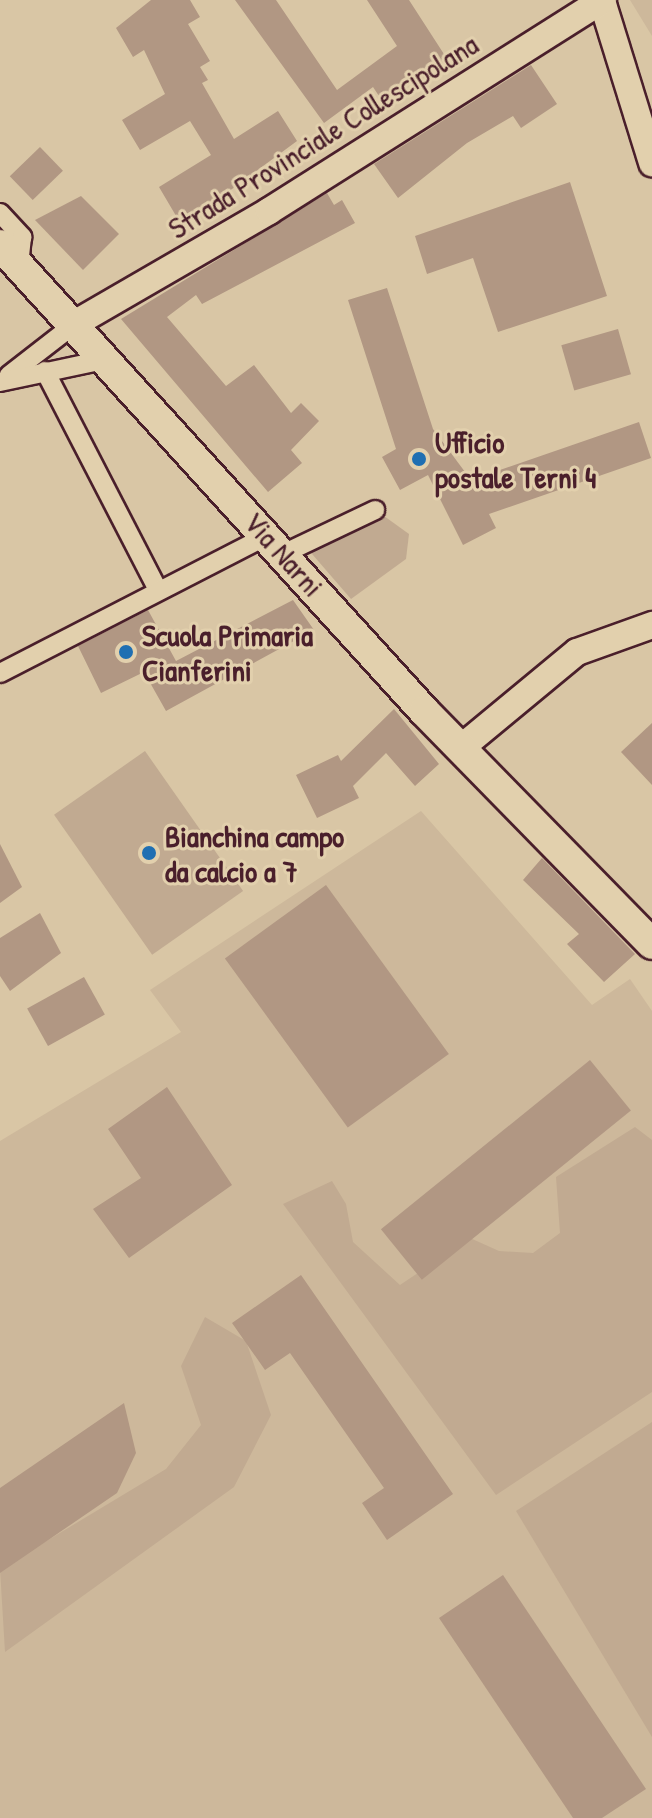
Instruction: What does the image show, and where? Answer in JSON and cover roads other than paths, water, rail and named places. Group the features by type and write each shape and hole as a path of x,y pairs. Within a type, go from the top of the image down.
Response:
{"main road":[{"name":"Via Narni","path":"10,255 76,323 462,747 652,944"}],"street":[{"path":"602,0 652,163"},
{"name":"Strada Provinciale Collescipolana","path":"76,323 269,211 602,0"},
{"name":"Via Narni","path":"0,213 22,237 10,255"},
{"path":"0,381 76,323"},
{"path":"0,381 108,359"},
{"path":"45,371 158,590"},
{"path":"0,673 158,590 375,510"},
{"path":"462,747 577,652 652,625"}],"place":[{"name":"Ufficio postale Terni 4","path":"419,459"},
{"name":"Scuola Primaria Cianferini","path":"126,652"},
{"name":"Bianchina campo da calcio a 7","path":"149,853"}]}
